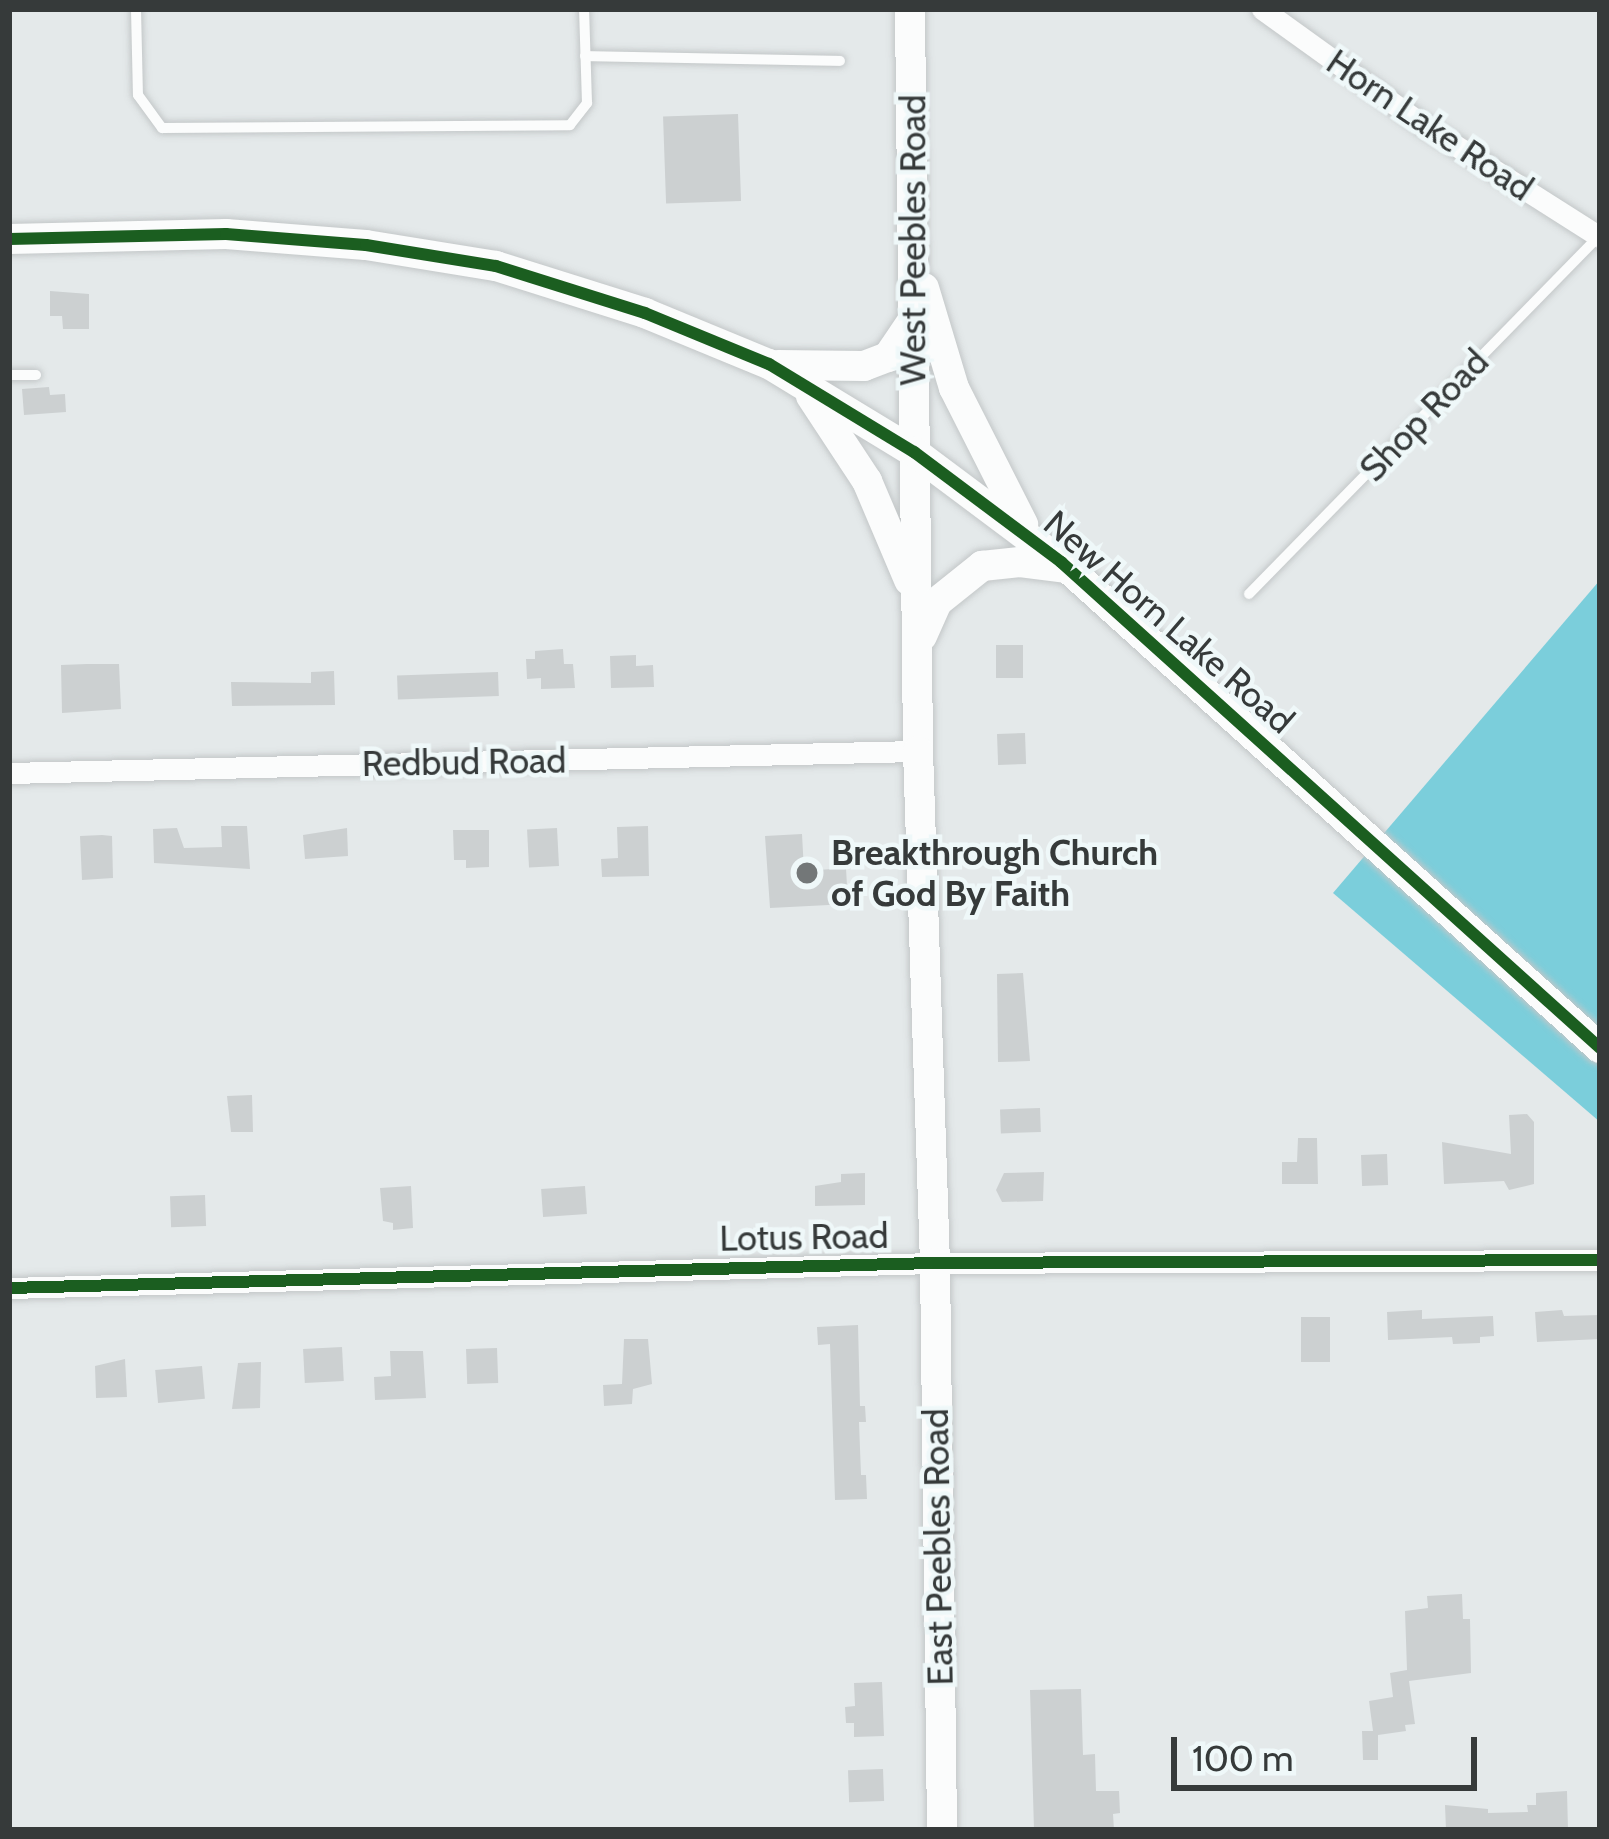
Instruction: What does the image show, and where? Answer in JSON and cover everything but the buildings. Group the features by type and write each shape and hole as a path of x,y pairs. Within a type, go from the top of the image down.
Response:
{"main road":[{"name":"West Peebles Road","path":"910,9 918,751 935,1263"},
{"name":"New Horn Lake Road","path":"9,239 226,234 366,244 496,266 645,313 769,364 914,452 1068,568 1600,1048"},
{"path":"913,248 954,388 1032,540"},
{"path":"769,364 864,366 888,357 913,320"},
{"path":"804,386 867,481 916,598"},
{"path":"917,647 937,602 982,566 1020,562 1068,568"},
{"name":"East Peebles Road","path":"935,1263 942,1830"}],"street":[{"name":"Horn Lake Road","path":"1262,9 1425,127 1600,237"},
{"name":"Redbud Road","path":"9,773 918,751"},
{"name":"Lotus Road","path":"9,1288 935,1263 1600,1260"}],"lane":[{"path":"136,9 138,95 162,128 570,125 587,103 584,9"},
{"path":"585,56 840,61"},
{"name":"Shop Road","path":"1249,593 1600,237"},
{"path":"9,374 36,375"}],"shaded area":[{"path":"1600,580 1600,1122 1333,893"}],"cycle path":[{"path":"9,239 226,234 366,245 496,266 645,313 769,364 914,452 1061,562 1600,1048"},
{"path":"9,1288 935,1263 1600,1260"}],"place":[{"name":"Breakthrough Church of God By Faith","path":"807,873"}]}
